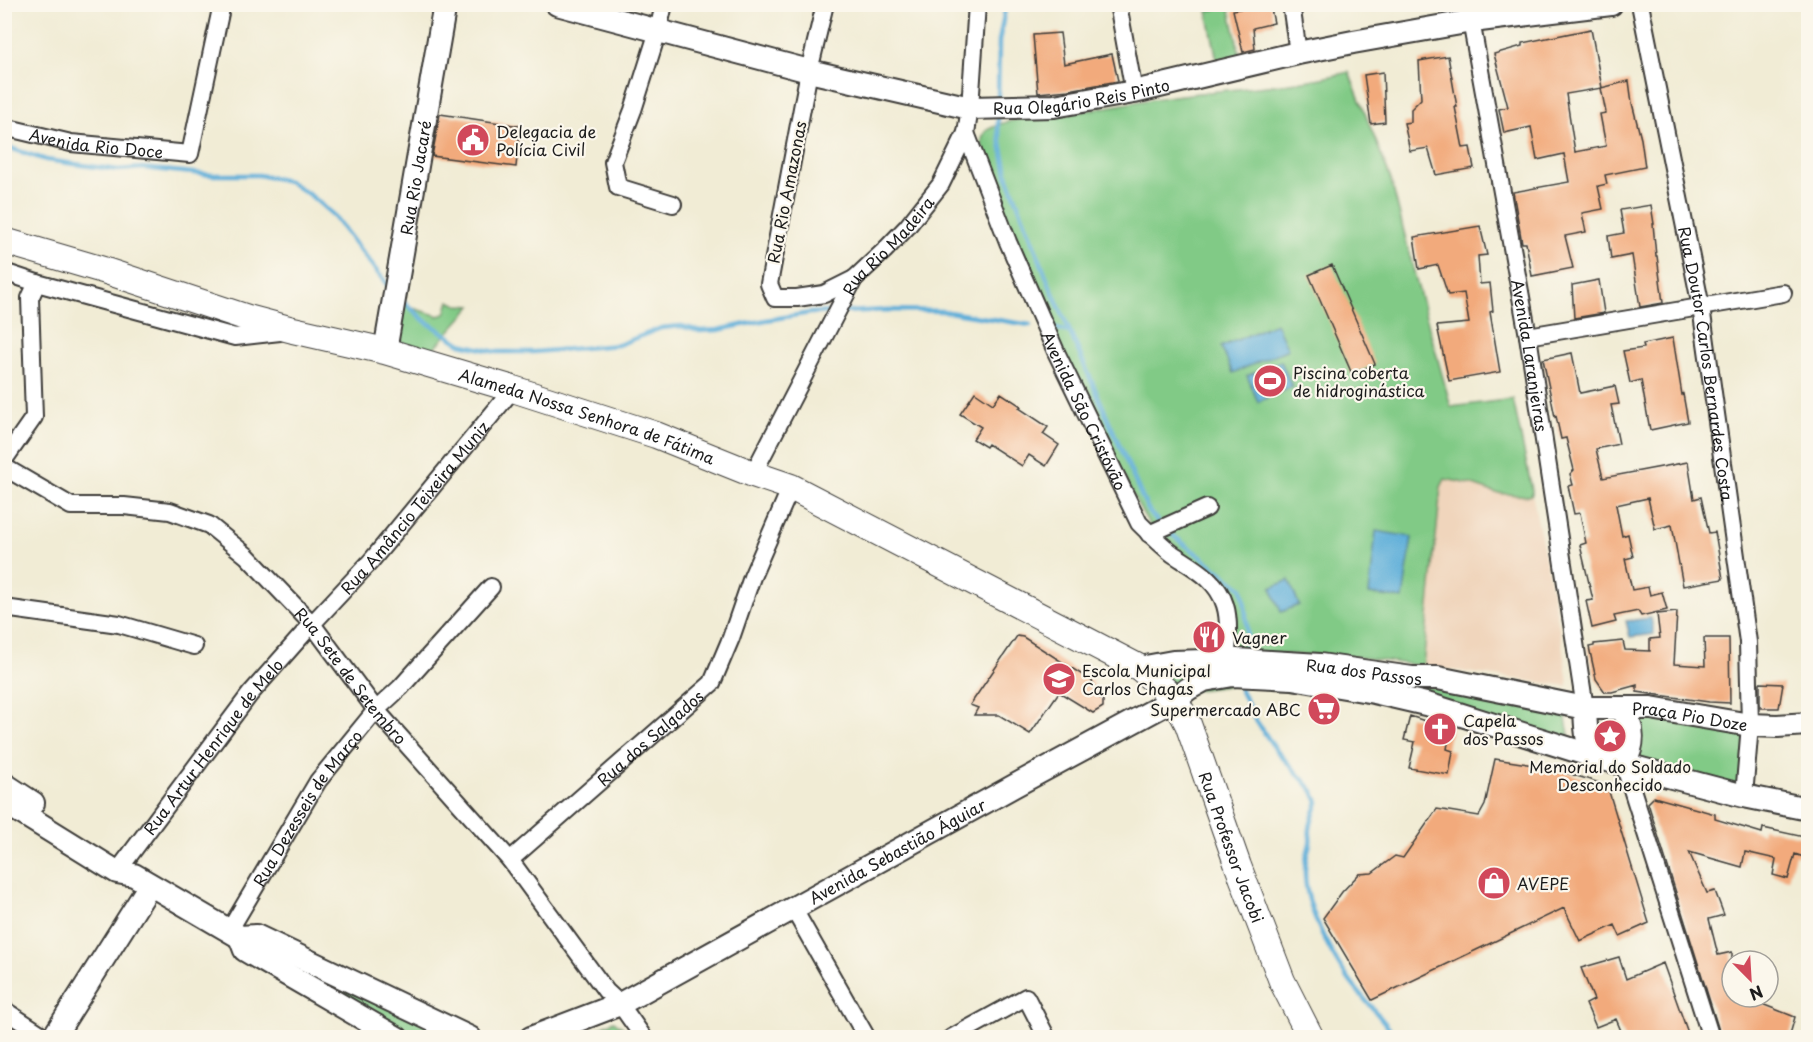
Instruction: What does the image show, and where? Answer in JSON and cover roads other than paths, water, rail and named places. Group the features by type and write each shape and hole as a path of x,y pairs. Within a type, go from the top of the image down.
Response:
{"main road":[{"name":"Alameda Nossa Senhora de Fátima","path":"4,241 103,270 248,318 385,351 656,435 791,487 1140,668"},
{"name":"Rua Professor Jacobi","path":"1140,668 1175,699 1188,724 1238,866 1282,981 1311,1038"}],"street":[{"name":"Avenida Rio Doce","path":"4,127 71,143 190,154 222,4"},
{"name":"Rua Rio Jacaré","path":"385,351 445,4"},
{"name":"Rua Olegário Reis Pinto","path":"557,4 809,71 987,108 1054,106 1134,92 1470,13 1611,4"},
{"path":"664,4 658,32 633,110 613,162 618,187 673,204"},
{"name":"Rua Rio Amazonas","path":"825,4 809,71 769,284 775,298 797,298 824,294 854,279"},
{"name":"Rua Rio Madeira","path":"753,474 854,279 907,227 941,184 966,133 987,108 977,4"},
{"path":"1118,4 1134,92"},
{"path":"1291,4 1298,53"},
{"name":"Rua Doutor Carlos Bernardes Costa","path":"1640,4 1701,307 1748,642 1750,725"},
{"name":"Avenida Laranjeiras","path":"1470,13 1528,336 1585,708"},
{"name":"Avenida São Cristóvão","path":"966,133 1008,242 1057,354 1139,523 1174,554 1200,570 1216,586 1225,605 1228,641 1239,667"},
{"path":"4,272 235,337 293,330"},
{"path":"4,460 34,417 30,298 37,283"},
{"path":"1528,336 1783,293"},
{"name":"Rua Amâncio Teixeira Muniz","path":"312,624 371,561 513,389"},
{"name":"Rua Sete de Setembro","path":"4,467 71,506 124,506 170,511 209,525 247,556 312,624 376,710 510,860 606,991 620,1004 644,1038"},
{"name":"Rua dos Salgados","path":"510,860 712,683 752,578 791,487"},
{"path":"1149,534 1207,508"},
{"name":"Rua Dezesseis de Março","path":"235,934 318,781 376,710 400,688 491,587"},
{"path":"4,608 119,624 194,646"},
{"name":"Rua Artur Henrique de Melo","path":"131,874 250,694 312,624"},
{"name":"Rua dos Passos","path":"1140,668 1173,662 1239,667 1320,665 1412,678 1438,678 1585,708"},
{"name":"Rua dos Passos","path":"1175,699 1204,680 1239,667 1374,692 1430,705 1596,758"},
{"name":"Avenida Sebastião Águiar","path":"531,1038 620,1004 1175,699"},
{"path":"1585,708 1588,747 1596,758 1744,796 1809,809"},
{"name":"Praça Pio Doze","path":"1585,708 1651,708 1750,725 1744,796"},
{"path":"1621,708 1627,716 1633,738 1624,764 1711,1038"},
{"path":"1750,725 1809,724"},
{"path":"4,784 131,874"},
{"path":"4,802 235,934 256,936 470,1038"},
{"path":"53,1038 131,874"},
{"path":"793,908 867,1038"},
{"path":"235,934 246,950 397,1038"},
{"path":"328,997 339,976"},
{"path":"369,1021 382,996"},
{"path":"951,1038 1026,997 1047,1038"},
{"path":"4,1010 47,1038"}],"water":[{"path":"1276,323 1288,349 1233,373 1221,347"},
{"name":"Piscina coberta de hidroginástica","path":"1281,361 1292,387 1258,402 1247,376"},
{"path":"1376,531 1412,537 1403,599 1369,594"},
{"path":"1289,580 1299,605 1281,612 1271,588"},
{"path":"1651,618 1654,634 1630,637 1626,621"}],"waterway":[{"path":"998,100 999,41 1006,4"},
{"path":"998,115 998,128 1008,178 1050,286 1142,497 1150,513 1161,525"},
{"path":"4,146 46,160 118,170 142,168 213,175 259,175 288,181 310,195 332,214 389,287"},
{"path":"401,299 425,321 461,344 496,352 534,352 618,345 661,328 681,326 700,331 718,330 810,313 833,312"},
{"path":"841,312 942,311 1030,325"},
{"path":"1055,328 1069,332"},
{"path":"1167,531 1242,588 1247,639 1245,655"},
{"path":"1241,681 1240,689 1255,719 1276,750 1313,791 1318,802 1313,815 1305,870 1310,902 1323,936 1351,983 1396,1038"}],"place":[{"name":"Delegacia de Polícia Civil","path":"473,140"},
{"name":"Piscina coberta de hidroginástica","path":"1270,381"},
{"name":"Vagner","path":"1209,637"},
{"name":"Escola Municipal Carlos Chagas","path":"1059,679"},
{"name":"Supermercado ABC","path":"1324,709"},
{"name":"Capela dos Passos","path":"1440,729"},
{"name":"Memorial do Soldado Desconhecido","path":"1610,736"},
{"name":"AVEPE","path":"1494,883"}]}
